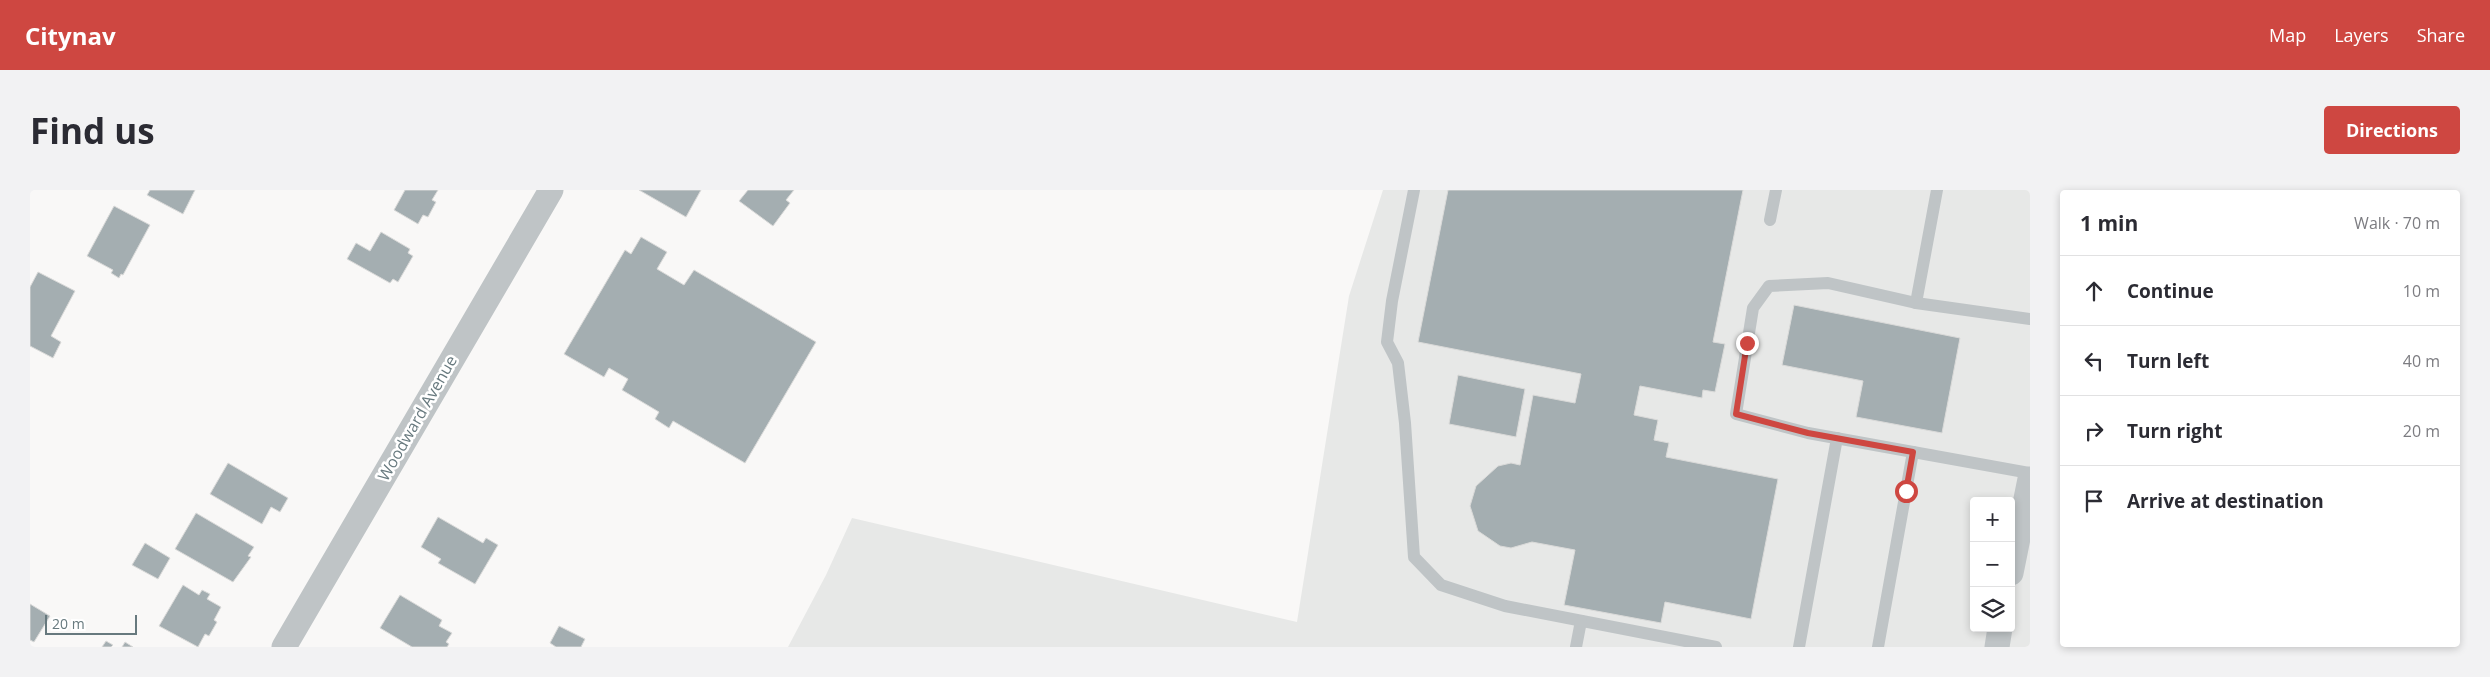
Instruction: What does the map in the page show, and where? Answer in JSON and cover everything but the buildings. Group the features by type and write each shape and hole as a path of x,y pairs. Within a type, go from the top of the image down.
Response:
{"street":[{"name":"Woodward Avenue","path":"284,647 551,190"},
{"path":"2015,553 2030,479"},
{"path":"1997,647 1999,632"}],"lane":[{"path":"1414,190 1392,301 1387,342 1398,362 1405,423 1414,557 1441,585 1505,606 1716,647"},
{"path":"1770,220 1776,190"},
{"path":"1916,303 1937,190"},
{"path":"2030,319 1916,303 1828,284 1770,286 1753,308 1736,414 1808,433 2030,473"},
{"path":"1799,647 1837,438"},
{"path":"1878,647 1913,452"},
{"path":"1576,647 1581,621"}],"shaded area":[{"path":"1383,190 2030,190 2030,647 788,647 826,575 852,518 1297,622 1349,296"}],"route":[{"path":"1747,343 1736,414 1808,433 1913,452 1906,491"}]}
